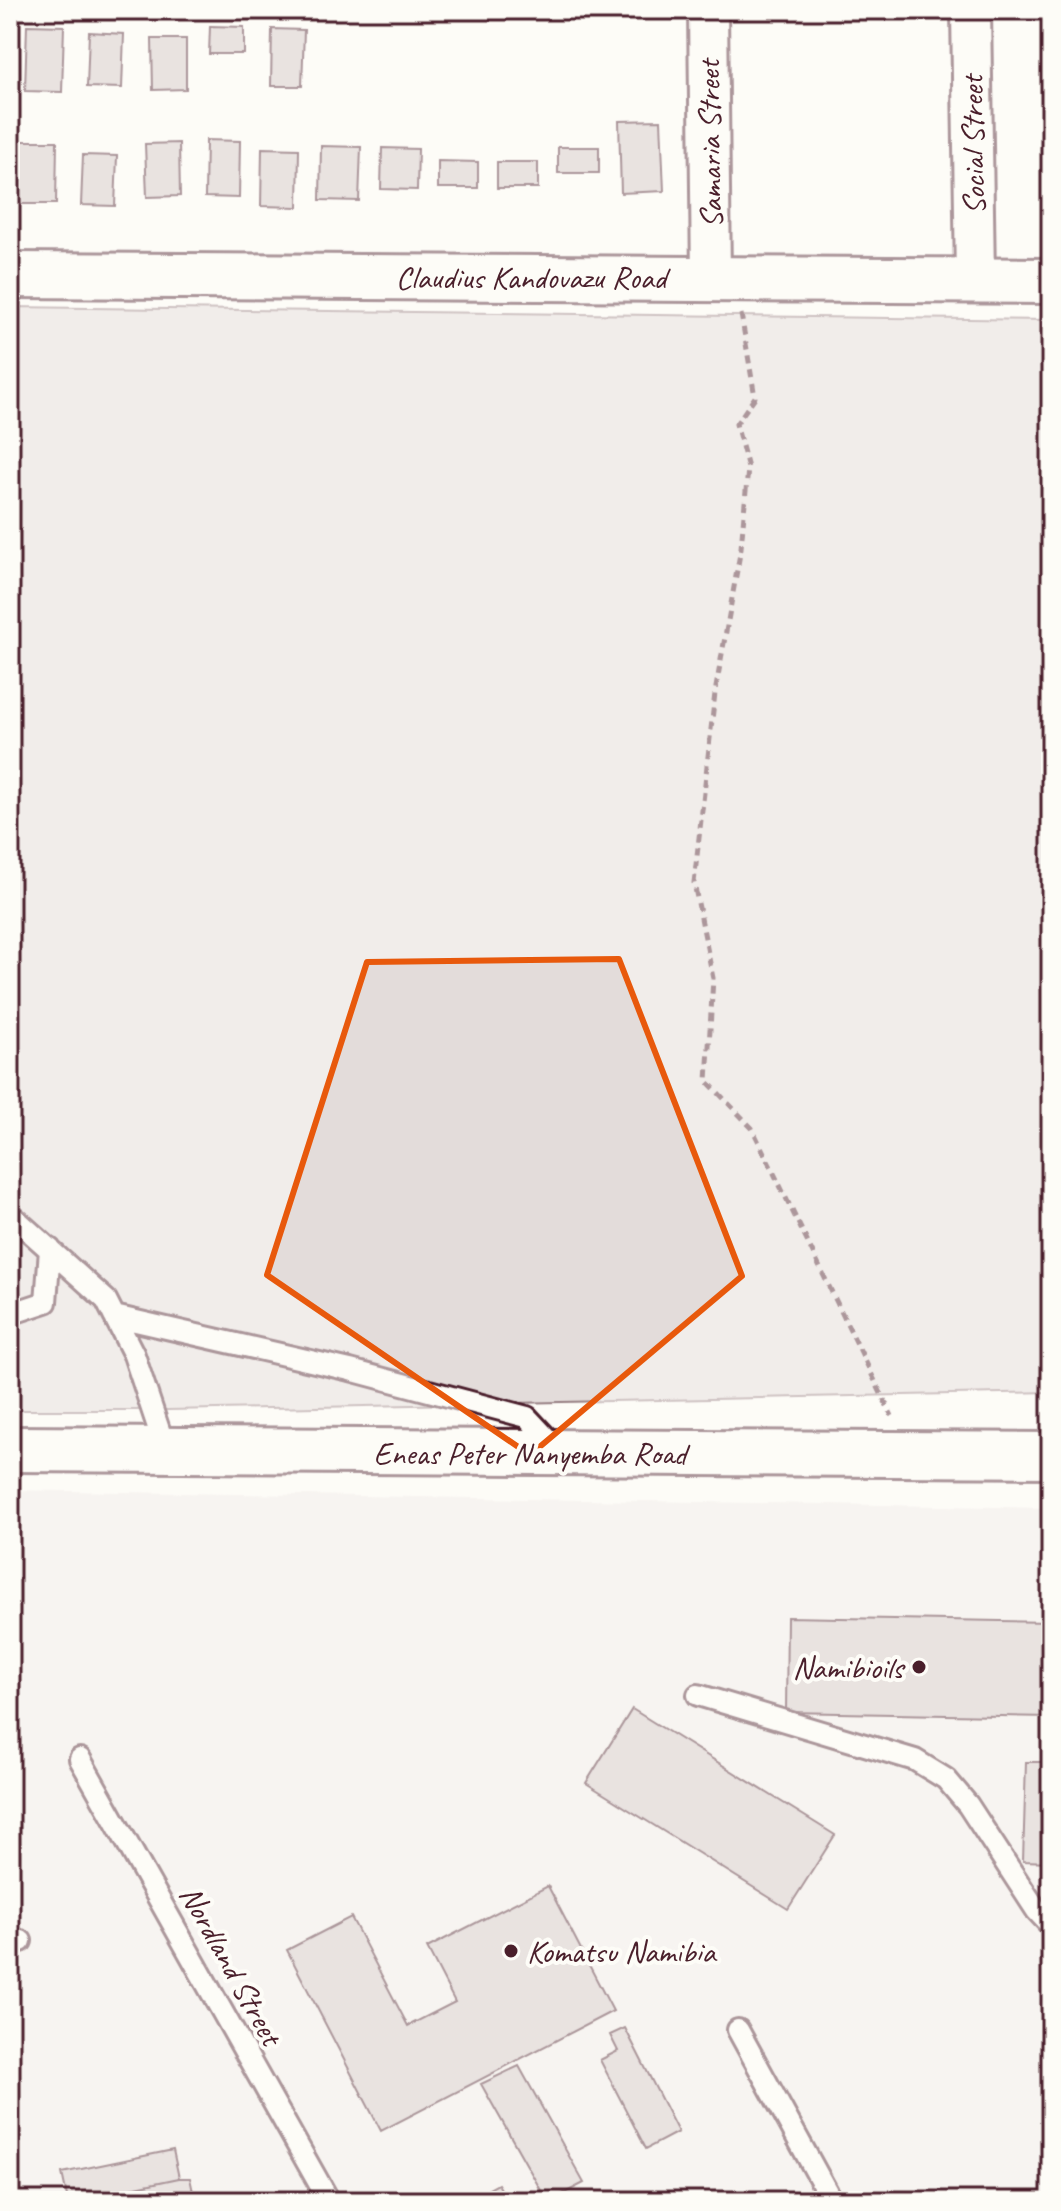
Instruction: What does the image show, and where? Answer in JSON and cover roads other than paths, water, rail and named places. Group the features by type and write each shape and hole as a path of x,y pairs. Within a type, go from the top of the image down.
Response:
{"main road":[{"name":"Claudius Kandovazu Road","path":"10,275 1051,281"},
{"name":"Eneas Peter Nanyemba Road","path":"10,1449 1051,1455"}],"street":[{"name":"Samaria Street","path":"708,10 722,278"},
{"name":"Social Street","path":"971,10 975,279"}],"lane":[{"path":"10,1214 106,1300 134,1355 166,1452"},
{"path":"10,1314 46,1302 50,1249"},
{"path":"114,1316 350,1370 527,1417 560,1453"},
{"path":"698,1695 915,1760 946,1779 968,1805 1037,1911 1051,1926"},
{"name":"Nordland Street","path":"80,1759 329,2201"},
{"path":"738,2030 832,2201"}],"place":[{"name":"Namibioils","path":"919,1667"},
{"name":"Komatsu Namibia","path":"511,1951"}]}
